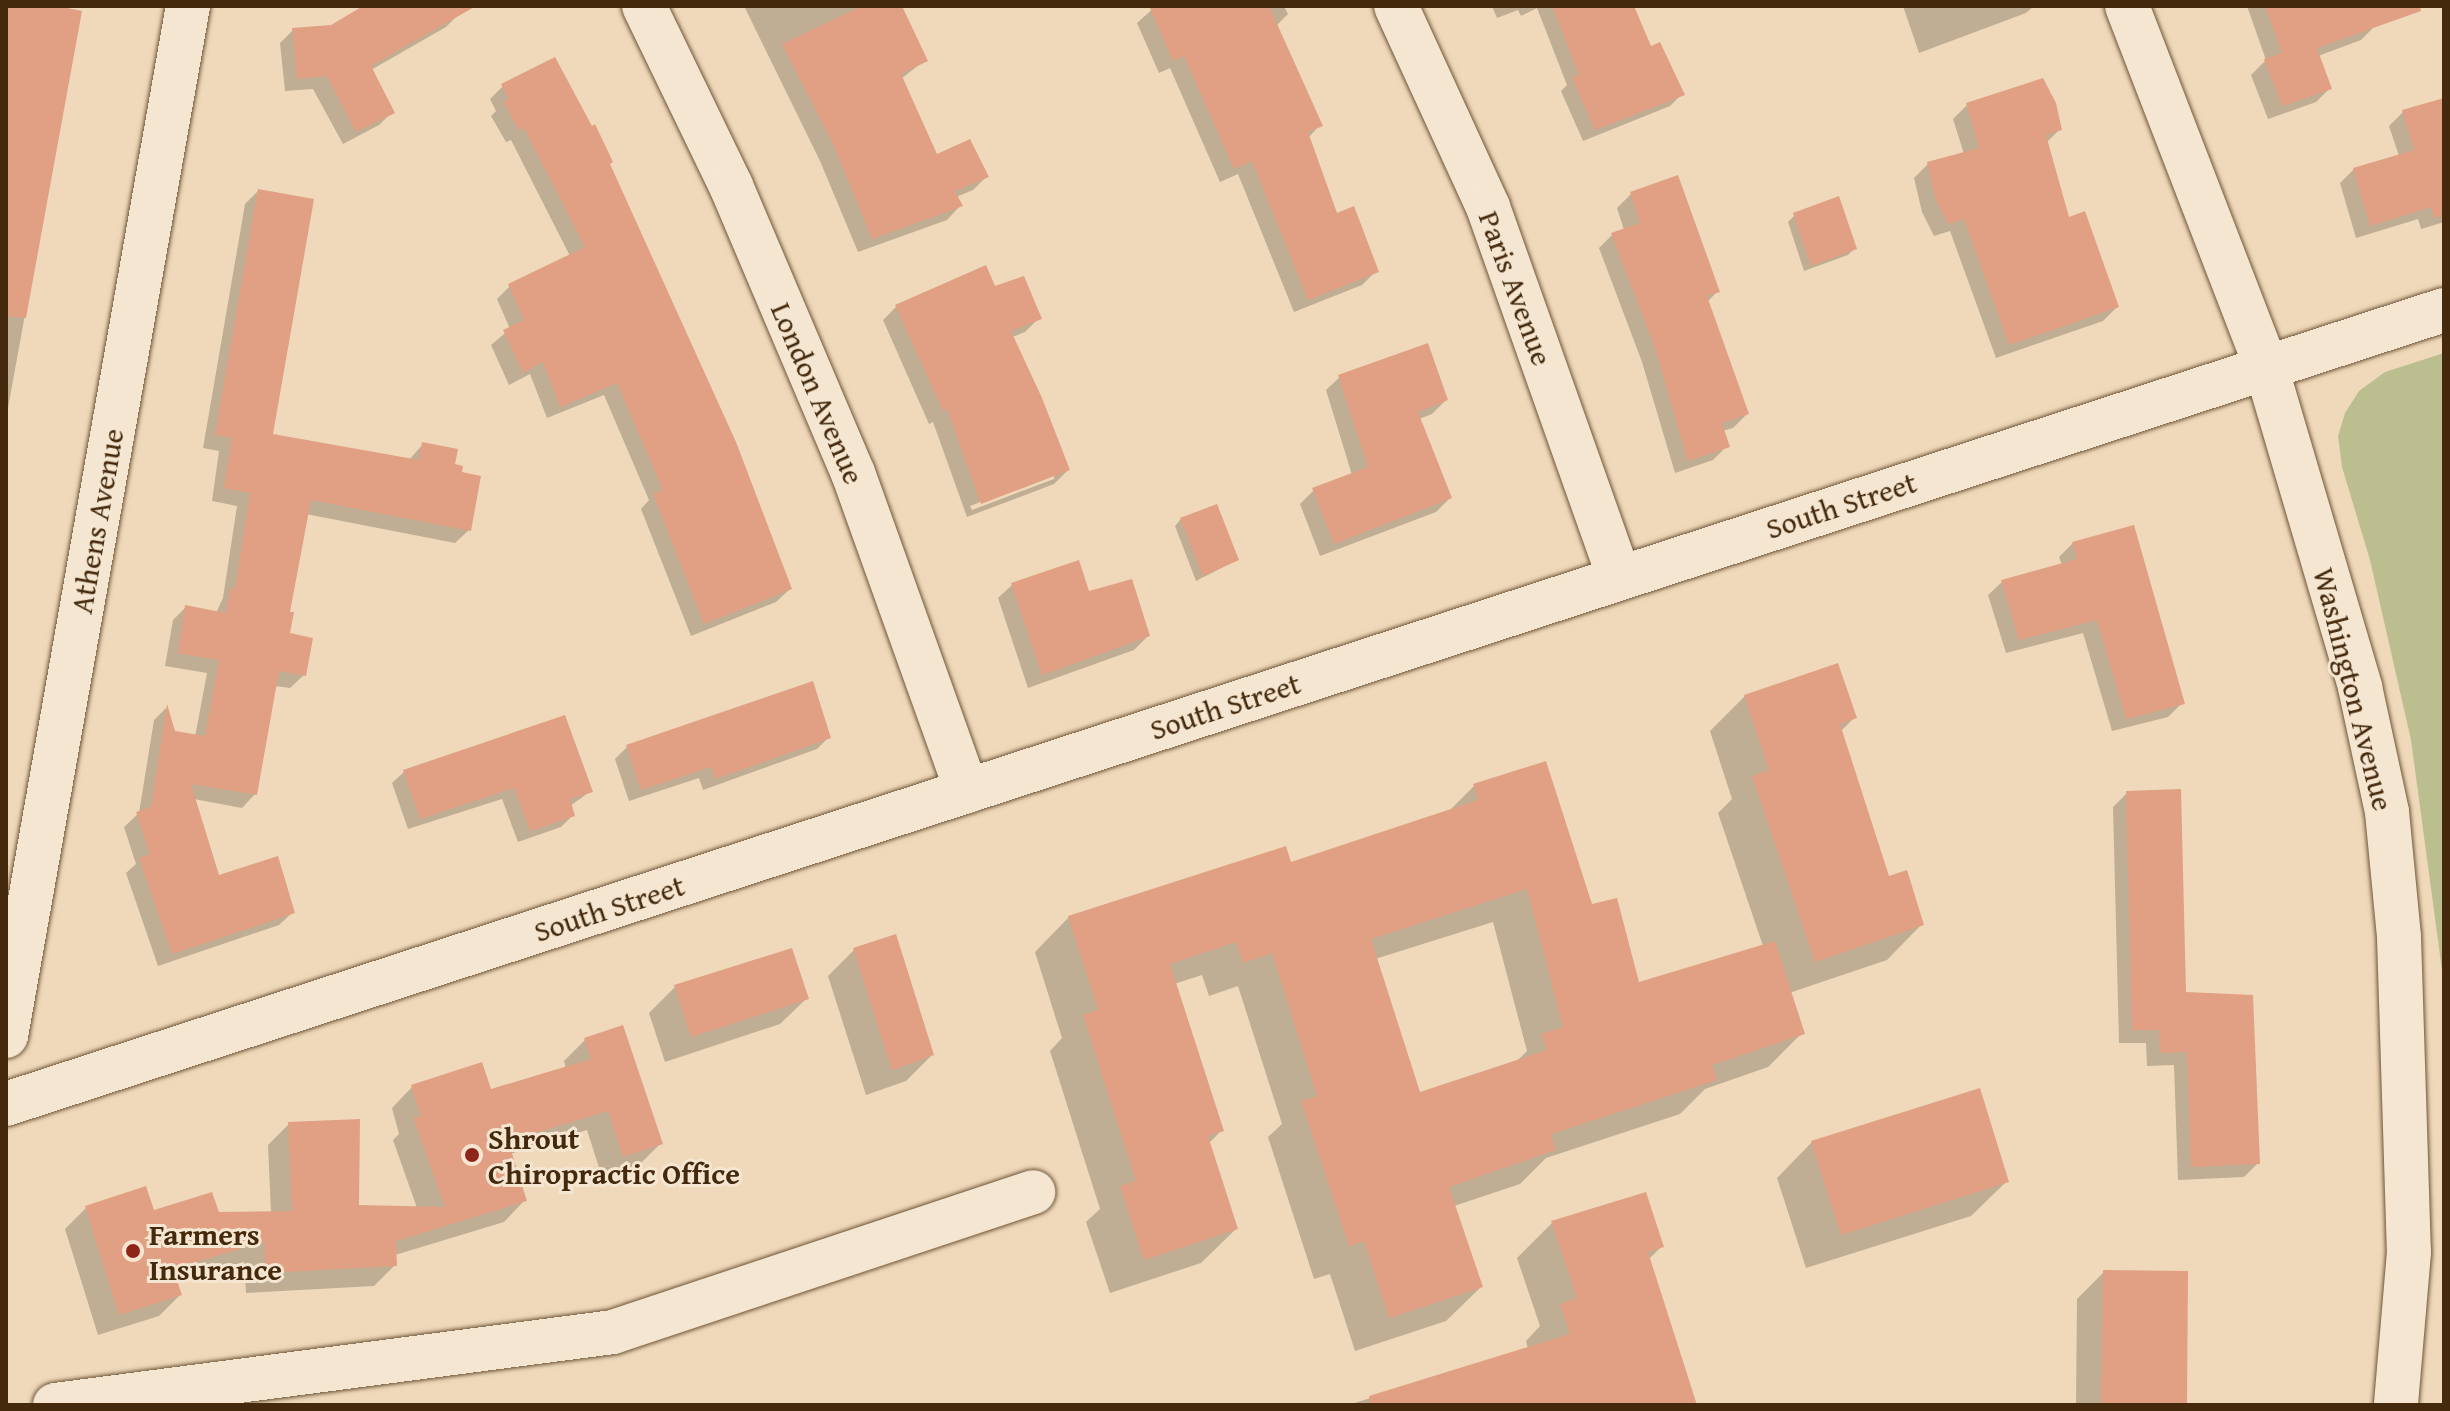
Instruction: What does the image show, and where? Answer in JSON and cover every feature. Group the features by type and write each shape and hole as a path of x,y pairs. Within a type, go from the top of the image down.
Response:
{"street":[{"name":"Athens Avenue","path":"6,1036 188,6"},
{"name":"London Avenue","path":"644,6 731,186 853,473 967,791"},
{"name":"Paris Avenue","path":"1396,6 1488,207 1619,577"},
{"name":"Washington Avenue","path":"2127,6 2266,367 2360,687 2387,812 2399,937 2409,1252 2396,1405"},
{"name":"South Street","path":"6,1104 2444,310"},
{"path":"55,1405 613,1332 1033,1192"}],"green space":[{"path":"2444,353 2444,985 2411,740 2370,560 2342,467 2338,436 2345,413 2359,391 2385,372"}],"building":[{"path":"6,6 57,6 82,11 26,318 6,316"},
{"path":"363,6 476,6 371,66 395,113 356,132 327,76 297,79 292,28 331,25"},
{"path":"862,6 902,6 928,61 901,74 937,154 970,139 989,177 955,191 963,206 872,239 834,146 782,44"},
{"path":"1149,6 1269,6 1323,126 1308,132 1337,213 1354,206 1379,272 1308,300 1252,161 1234,169 1184,56 1173,61"},
{"path":"1552,6 1634,6 1651,46 1660,42 1685,95 1595,130 1572,78 1579,75"},
{"path":"2265,6 2420,6 2421,11 2317,48 2332,89 2282,106 2264,59 2282,53"},
{"path":"555,57 592,126 595,124 613,162 610,164 736,442 792,589 704,624 653,494 663,490 617,383 560,407 543,362 523,373 503,330 524,320 508,284 585,247 524,128 519,130 503,102 509,99 501,84"},
{"path":"2043,78 2056,103 2062,130 2046,135 2069,217 2085,211 2119,307 2009,345 1964,219 1948,224 1935,198 1927,162 1979,148 1966,103"},
{"path":"2444,98 2444,216 2434,218 2431,207 2370,226 2353,168 2414,150 2402,110"},
{"path":"1678,175 1720,292 1707,296 1749,414 1722,423 1730,447 1688,461 1655,348 1611,233 1640,223 1630,192"},
{"path":"258,189 314,199 273,434 419,460 422,442 458,449 455,464 463,466 462,472 481,476 471,531 311,500 290,612 294,612 290,633 313,638 306,676 279,671 257,795 191,784 219,875 278,856 295,913 172,954 139,858 150,854 136,812 151,807 167,704 175,731 205,736 219,660 178,653 185,605 226,613 230,588 235,589 250,493 224,488 232,438 215,435"},
{"path":"1839,196 1857,249 1811,266 1793,213"},
{"path":"986,265 995,286 1024,276 1042,319 1011,331 1070,470 981,504 947,409 943,411 895,305"},
{"path":"1428,343 1448,400 1418,412 1452,498 1334,544 1312,488 1368,467 1338,375"},
{"path":"1217,504 1239,560 1203,576 1180,518"},
{"path":"2134,525 2185,704 2126,719 2097,620 2019,640 2001,580 2077,559 2072,542"},
{"path":"1079,560 1089,591 1132,579 1150,636 1042,675 1011,583"},
{"path":"1838,663 1857,718 1840,724 1889,876 1907,870 1924,925 1815,962 1752,776 1769,770 1744,695"},
{"path":"813,681 831,738 715,779 711,767 641,790 626,745"},
{"path":"565,715 593,792 570,799 575,816 530,831 514,788 420,819 403,770"},
{"path":"1546,761 1592,904 1617,898 1639,982 1775,941 1805,1034 1712,1065 1717,1080 1551,1134 1556,1150 1449,1187 1483,1287 1389,1318 1364,1241 1349,1246 1301,1101 1317,1096 1272,953 1243,963 1236,942 1170,964 1224,1131 1208,1136 1238,1229 1144,1260 1120,1186 1136,1181 1083,1015 1098,1010 1068,916 1286,846 1291,862 1478,800 1473,784","holes":["1527,889 1563,1027 1541,1034 1547,1050 1420,1092 1371,939"]},
{"path":"2181,789 2186,992 2253,995 2260,1164 2191,1167 2187,1052 2160,1053 2159,1030 2132,1030 2126,791"},
{"path":"896,934 934,1055 892,1070 853,948"},
{"path":"792,948 809,999 691,1037 674,985"},
{"path":"623,1025 663,1144 623,1157 608,1111 508,1141 527,1201 396,1241 397,1266 266,1273 264,1242 173,1269 182,1295 119,1315 85,1206 146,1186 154,1210 212,1192 219,1212 292,1211 288,1122 360,1119 359,1205 445,1207 413,1117 421,1117 411,1085 482,1062 491,1089 591,1059 584,1038"},
{"path":"1980,1088 2009,1182 1841,1235 1811,1141"},
{"path":"1646,1192 1664,1247 1648,1252 1697,1405 1370,1405 1369,1396 1570,1334 1560,1304 1577,1298 1551,1221"},
{"path":"2103,1270 2188,1271 2187,1405 2101,1405"}],"place":[{"name":"Shrout Chiropractic Office","path":"472,1155"},
{"name":"Farmers Insurance","path":"133,1251"}]}
